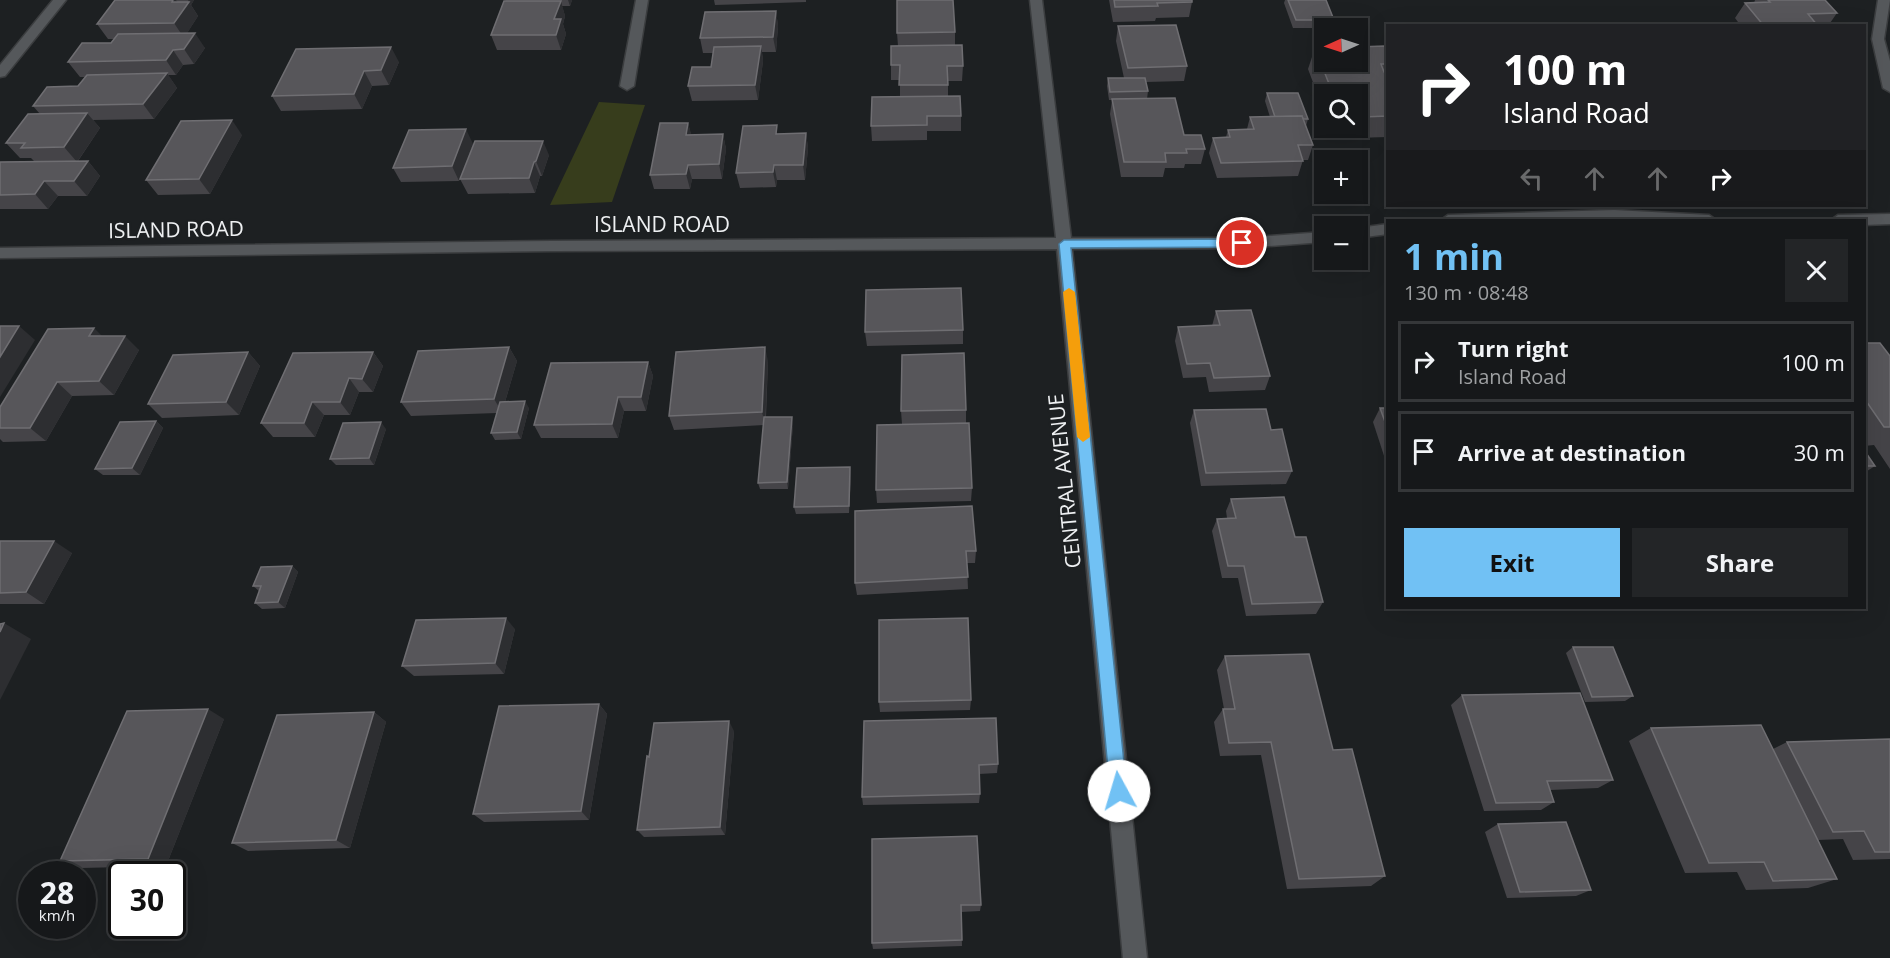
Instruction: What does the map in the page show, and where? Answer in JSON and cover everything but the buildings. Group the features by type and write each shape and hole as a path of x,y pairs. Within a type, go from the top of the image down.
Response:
{"street":[{"path":"0,73 60,0"},
{"path":"627,86 642,0"},
{"name":"CENTRAL AVENUE","path":"1036,0 1064,244 1135,958"},
{"path":"1884,0 1878,39 1890,88"},
{"path":"1481,219 1614,215 1690,219"},
{"path":"1866,219 1890,219"},
{"path":"1368,232 1386,229"},
{"name":"ISLAND ROAD","path":"0,253 1242,243 1314,238"}],"green space":[{"path":"599,102 645,105 612,202 550,205"}],"slow traffic":[{"path":"1069,292 1083,437"}],"route":[{"path":"1119,791 1064,244 1242,243"}]}
